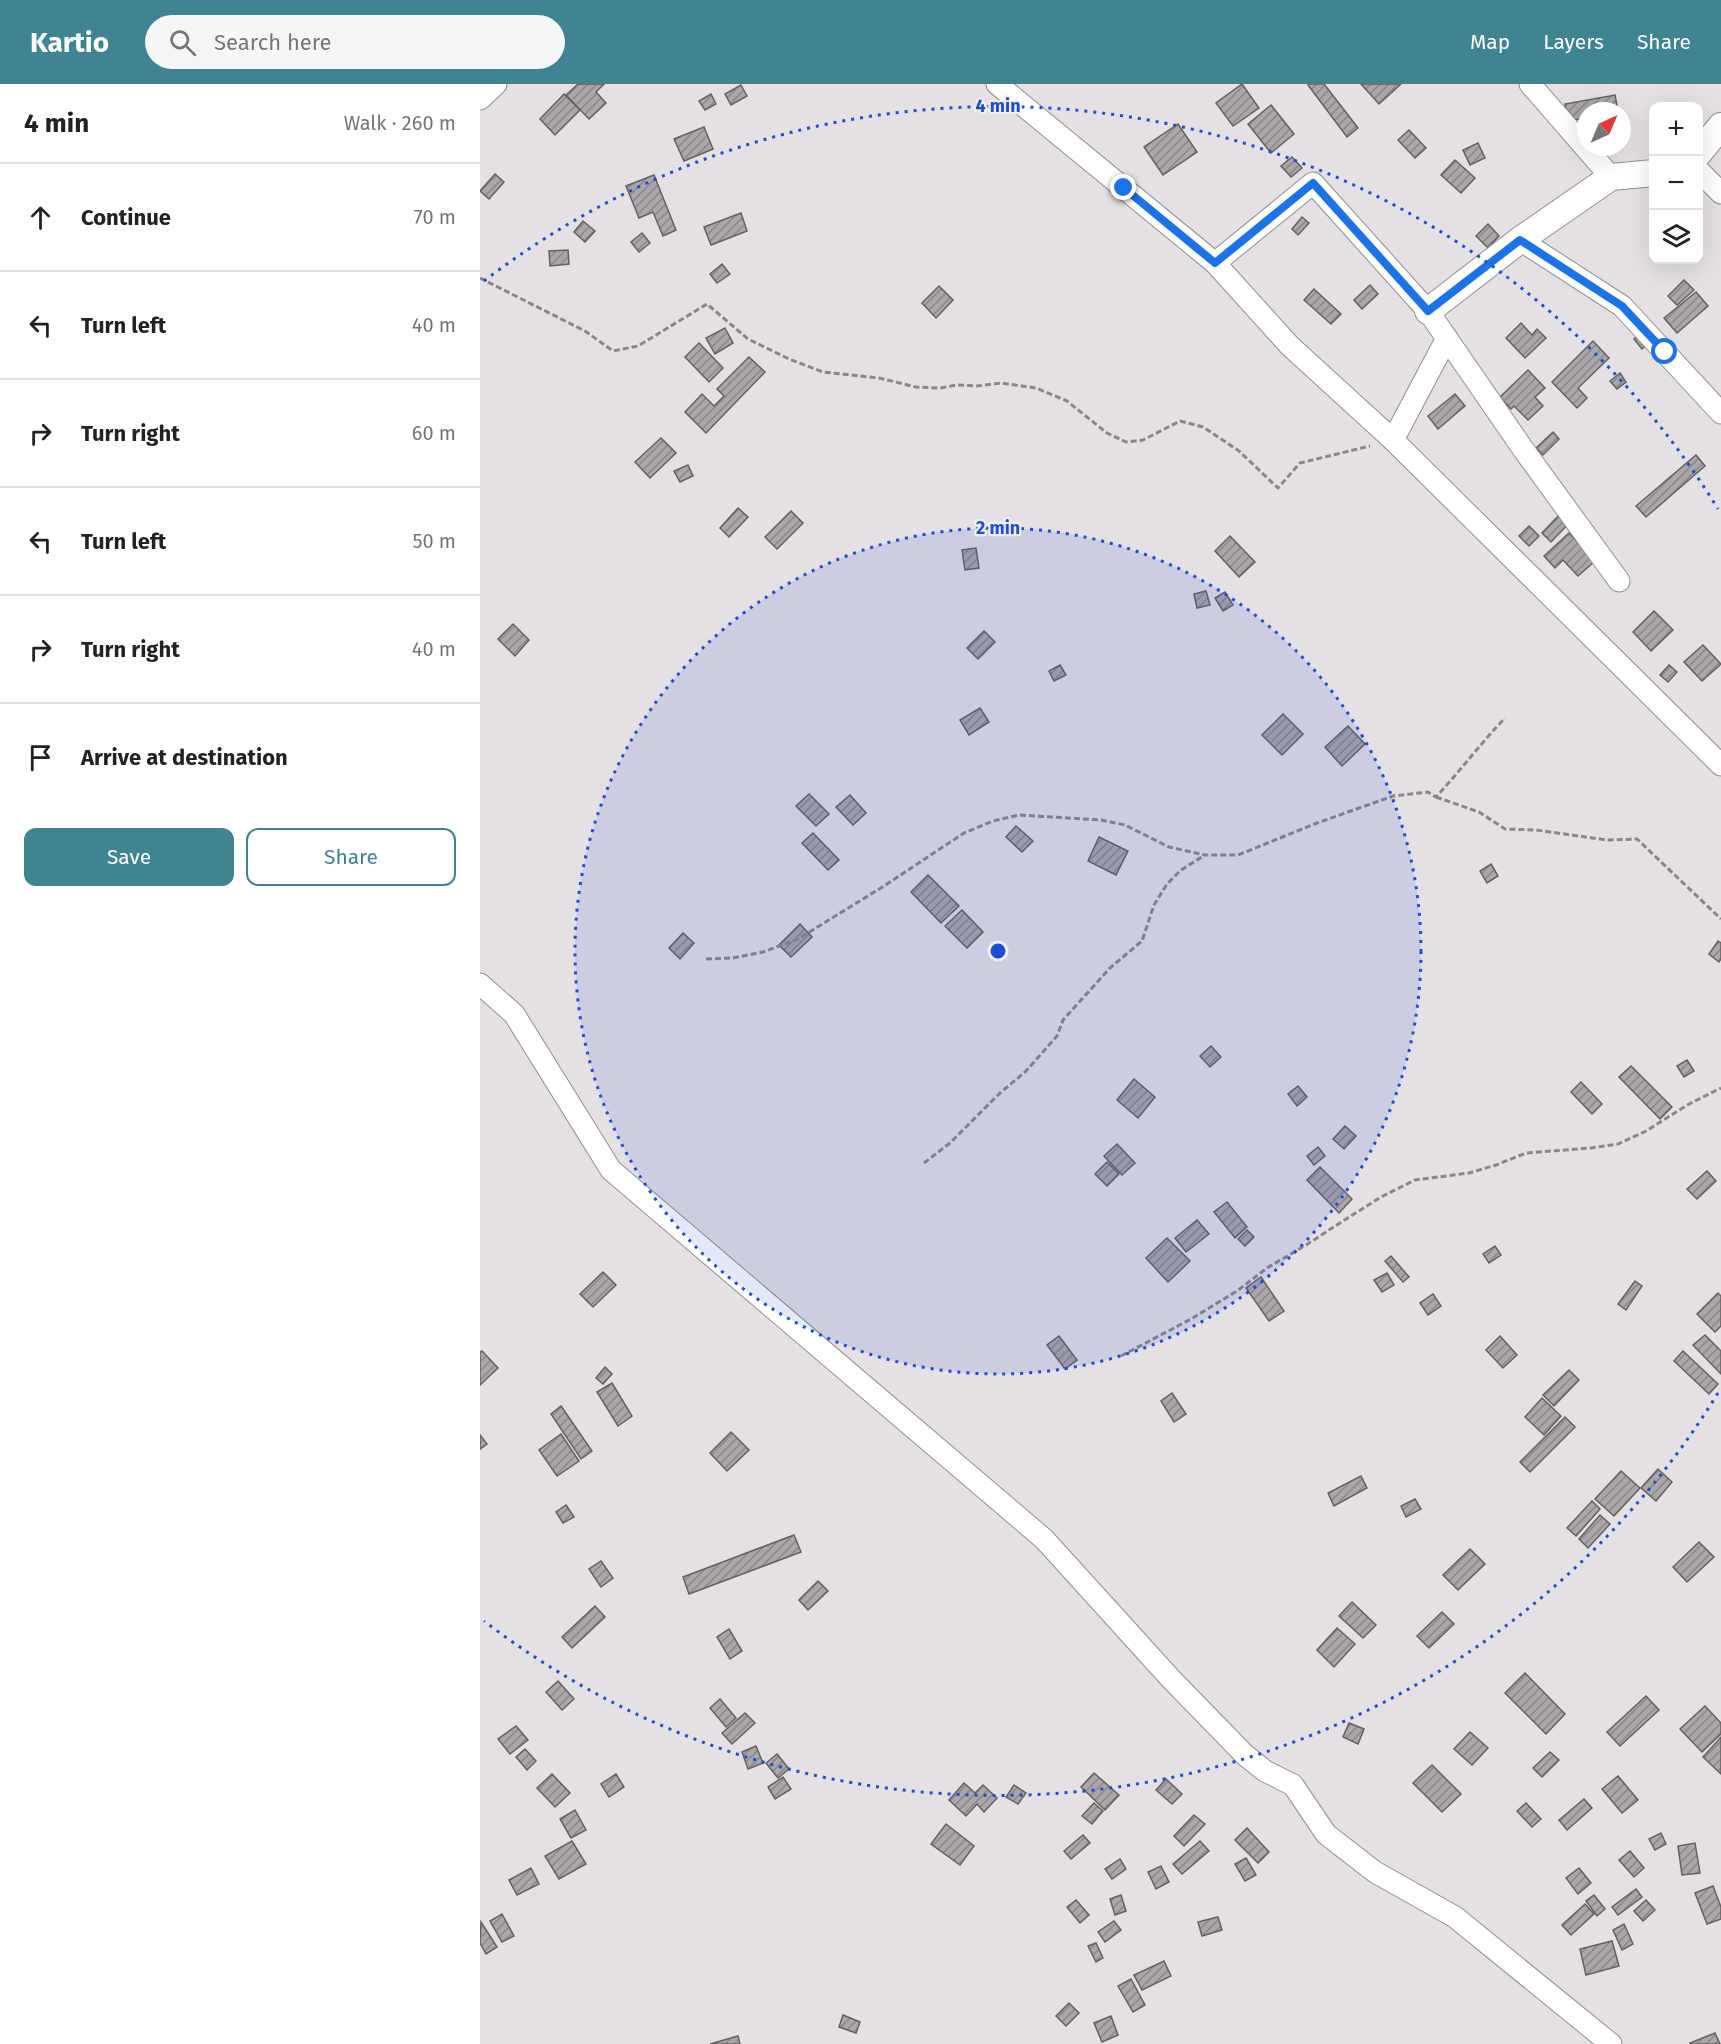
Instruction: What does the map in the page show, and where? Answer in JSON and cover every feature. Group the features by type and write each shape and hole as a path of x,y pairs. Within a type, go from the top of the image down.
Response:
{"street":[{"path":"480,99 496,84"},
{"path":"996,84 1215,263 1290,346 1393,440 1721,765"},
{"path":"1530,84 1611,177"},
{"path":"1703,148 1721,126"},
{"path":"1428,311 1520,240 1611,177 1649,173"},
{"path":"1703,175 1721,194"},
{"path":"1215,263 1313,183 1428,311 1523,449 1619,580"},
{"path":"1520,240 1622,306 1721,413"},
{"path":"1393,440 1447,338"},
{"path":"480,984 514,1014 611,1170 1044,1539 1171,1679 1245,1755 1264,1772 1293,1785 1326,1834 1376,1872 1455,1917 1611,2044"}],"path":[{"path":"480,278 585,331 613,351 638,346 707,304 748,339 823,372 879,378 916,387 940,388 1001,383 1036,387 1068,401 1107,433 1126,442 1143,440 1180,422 1203,427 1239,451 1278,488 1300,463 1393,440"},
{"path":"1436,797 1466,764 1483,740 1505,718"},
{"path":"706,958 733,958 764,952 798,939 964,833 993,820 1019,815 1101,820 1125,825 1169,847 1205,855 1238,855 1393,796 1428,792 1479,812 1505,829 1536,830 1607,840 1637,839 1721,919"},
{"path":"924,1163 950,1143 984,1108 1025,1072 1057,1036 1063,1020 1070,1012 1110,968 1142,941 1154,905 1167,884 1181,870 1205,855"},
{"path":"1121,1356 1191,1319 1237,1291 1266,1268 1381,1197 1415,1180 1468,1173 1526,1153 1618,1144 1646,1131 1689,1104 1721,1088"}],"building":[{"path":"578,84 604,84 596,92 606,103 589,119 566,95"},
{"path":"1242,84 1259,108 1233,126 1216,103"},
{"path":"1309,84 1324,84 1358,128 1347,137"},
{"path":"1361,84 1401,84 1379,104"},
{"path":"741,85 747,96 731,105 725,94"},
{"path":"564,94 580,110 555,135 540,119"},
{"path":"711,94 716,104 705,110 699,101"},
{"path":"1615,95 1616,102 1577,102 1577,120 1568,121 1565,104"},
{"path":"1271,105 1294,134 1271,153 1248,124"},
{"path":"1178,124 1197,152 1163,175 1144,147"},
{"path":"704,127 713,149 684,161 674,139"},
{"path":"1409,130 1426,148 1415,158 1398,140"},
{"path":"1478,143 1485,158 1470,165 1463,150"},
{"path":"1292,157 1302,168 1291,177 1281,166"},
{"path":"1455,160 1475,178 1461,193 1441,175"},
{"path":"495,174 504,182 489,199 480,191"},
{"path":"654,175 676,230 663,236 653,212 639,218 626,186"},
{"path":"741,213 747,231 711,245 704,227"},
{"path":"1302,217 1309,223 1298,235 1292,229"},
{"path":"583,221 595,231 585,242 574,232"},
{"path":"1488,224 1499,236 1488,248 1476,236"},
{"path":"642,233 650,243 639,252 631,242"},
{"path":"568,250 569,264 550,266 549,251"},
{"path":"722,264 730,274 717,283 710,274"},
{"path":"1684,280 1694,290 1677,305 1668,296"},
{"path":"1370,285 1378,294 1362,309 1354,300"},
{"path":"939,286 953,300 936,318 922,303"},
{"path":"1314,289 1341,314 1331,324 1304,300"},
{"path":"1696,292 1708,306 1677,333 1664,318"},
{"path":"1521,323 1532,335 1537,329 1546,338 1525,358 1506,338"},
{"path":"725,328 733,343 715,354 706,338"},
{"path":"1643,332 1651,341 1642,349 1634,339"},
{"path":"1593,341 1609,358 1578,388 1587,398 1577,408 1552,382"},
{"path":"699,343 723,368 709,382 685,357"},
{"path":"749,357 765,372 706,433 685,412 702,394 714,406 724,396 717,389"},
{"path":"1528,370 1545,388 1535,397 1543,406 1528,420 1514,406 1511,409 1500,397"},
{"path":"1620,373 1626,382 1617,389 1610,381"},
{"path":"1455,394 1465,406 1438,429 1428,416"},
{"path":"1553,432 1559,439 1543,455 1536,448"},
{"path":"661,438 676,453 650,478 635,462"},
{"path":"1696,455 1705,466 1646,517 1636,506"},
{"path":"688,465 693,476 680,482 674,471"},
{"path":"738,508 748,517 729,537 720,528"},
{"path":"791,511 803,523 777,549 765,537"},
{"path":"1561,513 1570,522 1551,542 1542,533"},
{"path":"1529,526 1539,536 1529,546 1519,536"},
{"path":"1569,533 1595,561 1578,576 1563,560 1555,568 1544,556"},
{"path":"1230,536 1255,562 1239,577 1215,551"},
{"path":"976,548 979,568 965,570 962,550"},
{"path":"1206,591 1210,605 1197,608 1194,594"},
{"path":"1225,592 1233,605 1223,611 1215,598"},
{"path":"1654,611 1673,630 1651,651 1633,632"},
{"path":"513,624 529,640 515,656 498,639"},
{"path":"984,631 995,642 978,659 967,648"},
{"path":"1703,645 1721,664 1702,681 1684,662"},
{"path":"1060,665 1066,675 1054,681 1049,671"},
{"path":"1669,665 1677,672 1668,682 1660,675"},
{"path":"980,708 989,722 969,735 960,720"},
{"path":"1283,714 1303,734 1282,755 1262,735"},
{"path":"1348,726 1365,744 1342,766 1325,747"},
{"path":"809,794 829,814 816,826 796,806"},
{"path":"850,795 866,813 853,825 836,807"},
{"path":"1016,826 1033,841 1022,852 1006,837"},
{"path":"813,833 839,860 828,870 802,843"},
{"path":"1099,837 1128,851 1116,875 1088,861"},
{"path":"1491,864 1498,876 1487,883 1480,871"},
{"path":"928,875 959,906 941,923 911,892"},
{"path":"962,910 983,932 967,948 945,926"},
{"path":"800,924 812,937 791,957 779,945"},
{"path":"683,933 694,943 680,959 669,948"},
{"path":"1718,941 1721,943 1719,962 1709,954"},
{"path":"1211,1046 1221,1057 1210,1067 1200,1056"},
{"path":"1687,1060 1694,1071 1684,1077 1677,1066"},
{"path":"1631,1066 1672,1107 1660,1119 1619,1077"},
{"path":"1134,1079 1155,1097 1138,1118 1117,1100"},
{"path":"1581,1082 1602,1104 1592,1114 1571,1092"},
{"path":"1298,1086 1307,1097 1297,1106 1288,1094"},
{"path":"1345,1126 1356,1136 1344,1149 1333,1139"},
{"path":"1117,1144 1135,1163 1122,1175 1104,1156"},
{"path":"1318,1147 1325,1156 1314,1165 1307,1156"},
{"path":"1107,1162 1119,1174 1107,1186 1095,1174"},
{"path":"1320,1167 1352,1199 1339,1213 1307,1180"},
{"path":"1707,1171 1716,1181 1697,1199 1687,1189"},
{"path":"1227,1202 1247,1227 1235,1238 1214,1212"},
{"path":"1197,1220 1209,1234 1186,1252 1175,1238"},
{"path":"1247,1230 1254,1237 1245,1246 1238,1239"},
{"path":"1167,1238 1190,1261 1168,1282 1146,1258"},
{"path":"1495,1246 1501,1255 1489,1263 1483,1254"},
{"path":"1391,1256 1409,1277 1403,1282 1385,1261"},
{"path":"603,1272 616,1285 593,1307 580,1294"},
{"path":"1387,1273 1394,1285 1382,1292 1374,1280"},
{"path":"1261,1277 1284,1311 1269,1321 1246,1288"},
{"path":"1635,1281 1642,1286 1626,1310 1618,1304"},
{"path":"1718,1293 1721,1296 1721,1326 1715,1332 1697,1314"},
{"path":"1433,1294 1441,1306 1428,1315 1420,1303"},
{"path":"1705,1335 1721,1351 1721,1374 1693,1345"},
{"path":"1059,1336 1077,1360 1065,1369 1047,1345"},
{"path":"1500,1336 1517,1355 1503,1368 1486,1350"},
{"path":"482,1351 498,1368 480,1385 480,1352"},
{"path":"1683,1351 1718,1384 1709,1394 1674,1361"},
{"path":"605,1367 612,1374 603,1384 596,1378"},
{"path":"1569,1370 1579,1380 1554,1406 1543,1395"},
{"path":"612,1383 632,1416 618,1426 597,1392"},
{"path":"1172,1393 1186,1414 1174,1422 1161,1401"},
{"path":"1542,1398 1561,1416 1544,1435 1525,1417"},
{"path":"561,1406 592,1451 581,1459 551,1414"},
{"path":"1565,1417 1575,1427 1530,1472 1520,1462"},
{"path":"731,1432 749,1450 727,1471 710,1453"},
{"path":"561,1434 579,1461 557,1476 539,1450"},
{"path":"480,1435 487,1444 480,1449"},
{"path":"1658,1469 1672,1482 1656,1501 1641,1488"},
{"path":"1621,1471 1640,1488 1614,1516 1595,1499"},
{"path":"1361,1476 1367,1488 1334,1506 1328,1493"},
{"path":"1415,1499 1421,1509 1406,1517 1401,1506"},
{"path":"1592,1501 1600,1509 1576,1536 1567,1528"},
{"path":"566,1505 574,1517 563,1523 556,1512"},
{"path":"1600,1515 1610,1524 1588,1548 1579,1539"},
{"path":"794,1535 801,1552 689,1594 683,1577"},
{"path":"1699,1542 1714,1557 1687,1582 1673,1567"},
{"path":"1470,1549 1485,1564 1458,1590 1443,1575"},
{"path":"601,1561 613,1578 601,1587 589,1569"},
{"path":"818,1581 828,1591 808,1610 799,1600"},
{"path":"1352,1602 1376,1625 1363,1638 1339,1616"},
{"path":"595,1606 605,1617 572,1648 562,1637"},
{"path":"1442,1612 1454,1624 1429,1648 1417,1636"},
{"path":"1337,1628 1355,1644 1334,1667 1317,1650"},
{"path":"729,1629 742,1651 730,1659 717,1637"},
{"path":"1525,1673 1565,1714 1546,1734 1505,1693"},
{"path":"558,1681 574,1699 562,1710 546,1692"},
{"path":"1646,1696 1659,1710 1620,1746 1607,1732"},
{"path":"720,1699 736,1718 726,1727 710,1708"},
{"path":"1705,1706 1721,1723 1721,1734 1702,1752 1680,1729"},
{"path":"745,1713 755,1723 732,1744 722,1733"},
{"path":"1349,1723 1364,1729 1358,1744 1343,1737"},
{"path":"516,1726 528,1740 510,1754 498,1739"},
{"path":"1470,1732 1488,1748 1472,1765 1454,1749"},
{"path":"1721,1737 1721,1774 1703,1757"},
{"path":"756,1746 763,1763 748,1769 742,1752"},
{"path":"525,1749 536,1761 527,1770 516,1757"},
{"path":"1550,1752 1559,1760 1542,1777 1533,1768"},
{"path":"777,1754 789,1769 778,1778 766,1763"},
{"path":"1432,1765 1461,1794 1442,1812 1413,1783"},
{"path":"1094,1773 1119,1795 1105,1810 1081,1787"},
{"path":"552,1774 570,1793 555,1807 537,1788"},
{"path":"616,1774 624,1787 609,1797 601,1784"},
{"path":"1618,1776 1638,1800 1622,1813 1602,1789"},
{"path":"783,1777 791,1789 775,1799 768,1787"},
{"path":"1166,1779 1182,1794 1172,1804 1156,1790"},
{"path":"964,1783 975,1793 983,1785 997,1798 984,1812 977,1804 966,1816 949,1800"},
{"path":"1014,1785 1026,1793 1018,1804 1006,1797"},
{"path":"1584,1799 1592,1808 1567,1830 1559,1820"},
{"path":"1094,1803 1103,1811 1092,1824 1082,1816"},
{"path":"1526,1803 1541,1819 1532,1827 1517,1811"},
{"path":"575,1810 586,1830 571,1838 560,1819"},
{"path":"1194,1815 1205,1824 1184,1846 1174,1836"},
{"path":"946,1824 974,1846 960,1865 931,1844"},
{"path":"1247,1828 1269,1852 1258,1863 1235,1840"},
{"path":"1661,1833 1666,1844 1655,1850 1649,1839"},
{"path":"1083,1835 1090,1843 1071,1859 1064,1851"},
{"path":"572,1841 586,1864 559,1879 545,1856"},
{"path":"1200,1841 1209,1851 1182,1874 1173,1864"},
{"path":"1695,1843 1700,1873 1682,1875 1678,1846"},
{"path":"1630,1851 1644,1868 1634,1877 1619,1860"},
{"path":"1246,1858 1256,1875 1245,1881 1235,1864"},
{"path":"1120,1859 1126,1869 1112,1879 1105,1869"},
{"path":"1161,1866 1169,1882 1156,1889 1148,1872"},
{"path":"531,1868 539,1884 517,1895 509,1880"},
{"path":"1579,1868 1591,1883 1578,1894 1566,1878"},
{"path":"1713,1886 1721,1907 1721,1919 1707,1924 1695,1893"},
{"path":"1636,1889 1642,1897 1618,1915 1612,1907"},
{"path":"1121,1895 1126,1911 1115,1915 1110,1899"},
{"path":"1594,1895 1605,1909 1597,1916 1586,1901"},
{"path":"1076,1900 1089,1915 1080,1923 1067,1907"},
{"path":"1646,1900 1655,1910 1643,1921 1634,1911"},
{"path":"1585,1904 1594,1914 1571,1935 1562,1925"},
{"path":"502,1914 514,1936 502,1942 490,1921"},
{"path":"1218,1917 1222,1930 1202,1936 1198,1922"},
{"path":"1114,1921 1121,1930 1105,1942 1098,1932"},
{"path":"481,1922 497,1947 486,1954 480,1943"},
{"path":"1624,1924 1633,1944 1622,1950 1613,1930"},
{"path":"1612,1941 1619,1966 1586,1975 1580,1949"},
{"path":"1096,1943 1103,1958 1096,1962 1088,1946"},
{"path":"1164,1961 1171,1976 1142,1990 1134,1975"},
{"path":"1131,1979 1145,2005 1133,2012 1118,1986"},
{"path":"1069,2003 1079,2013 1066,2026 1056,2016"},
{"path":"843,2015 860,2022 856,2033 839,2027"},
{"path":"1111,2016 1118,2035 1102,2042 1094,2023"},
{"path":"1715,2033 1720,2044 1690,2044 1690,2043"},
{"path":"738,2036 740,2044 710,2044"}],"route":[{"path":"1124,188 1215,263 1313,183 1428,311 1520,240 1622,306 1665,352"}]}
